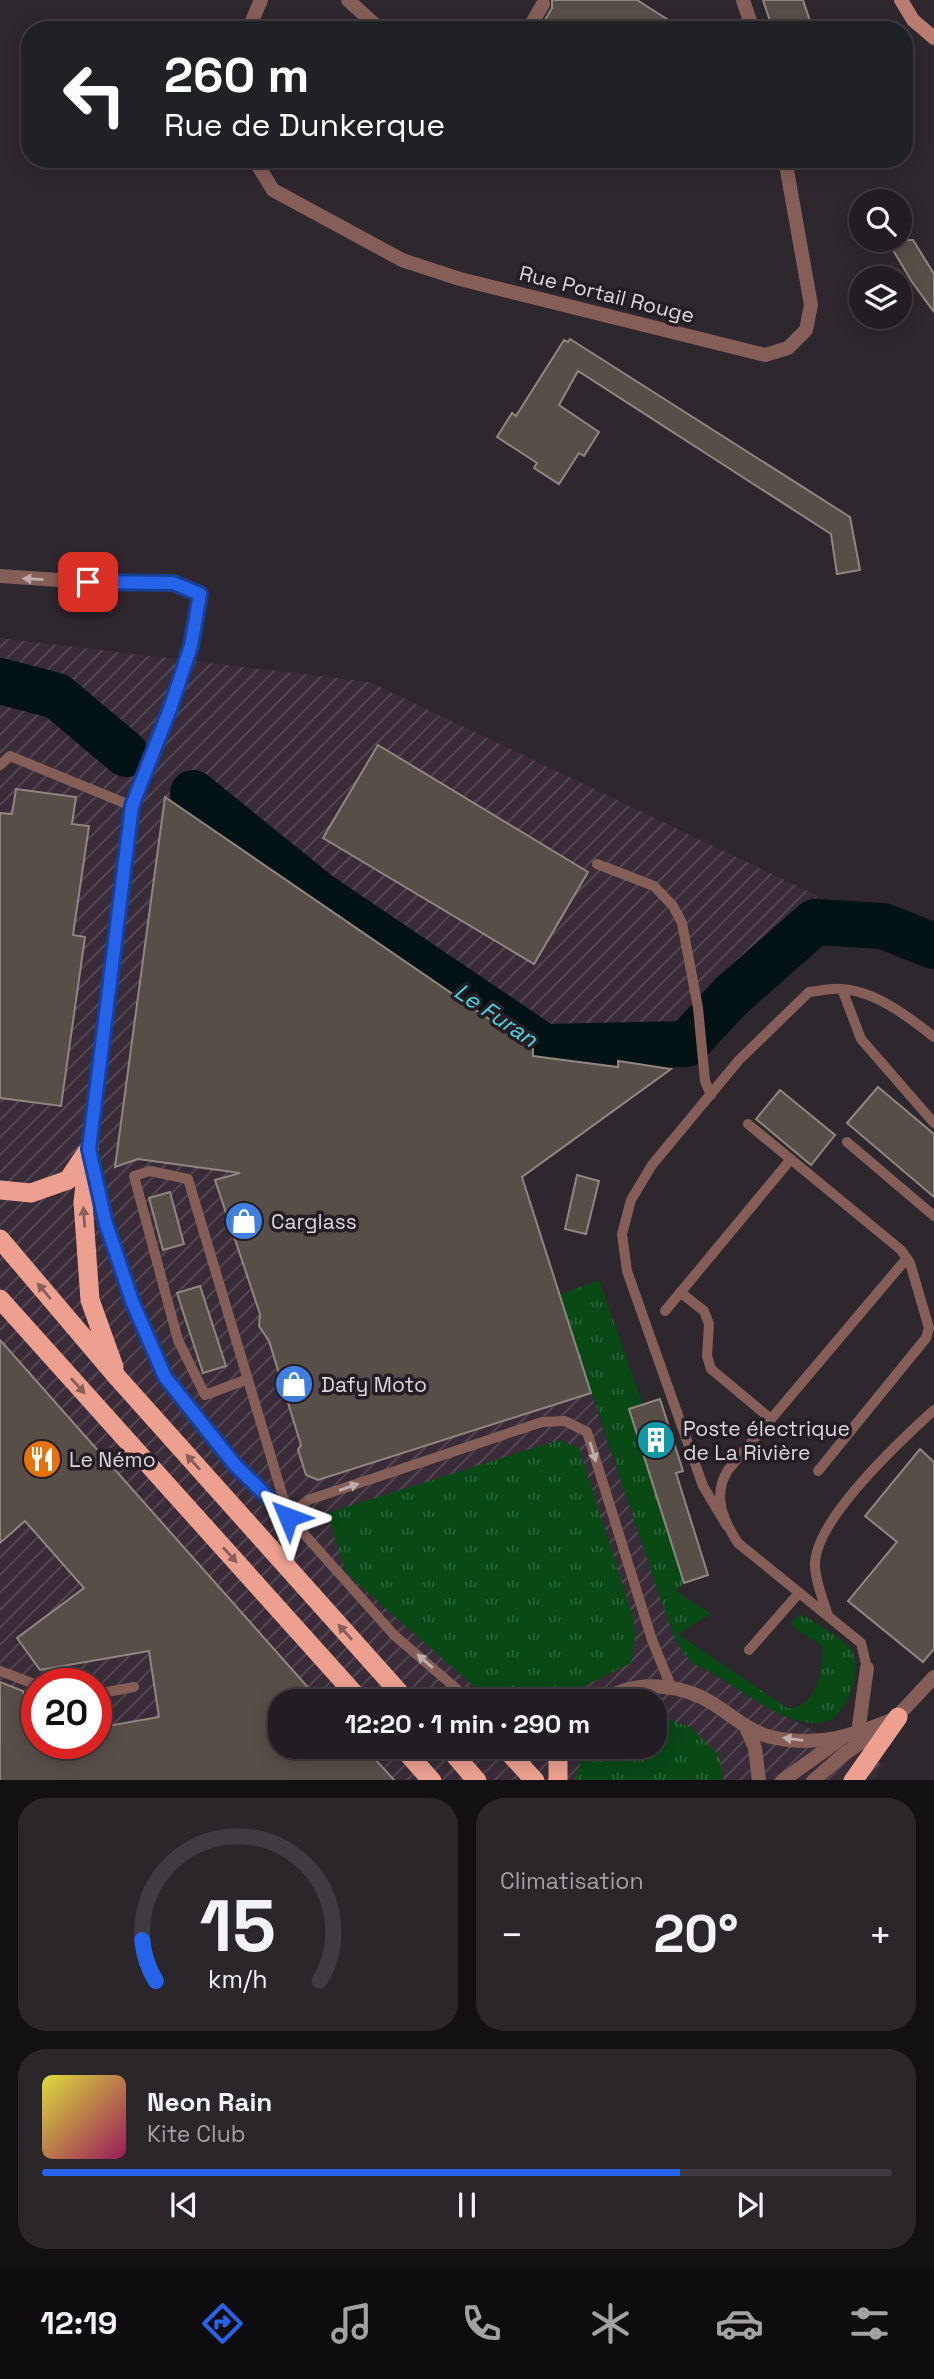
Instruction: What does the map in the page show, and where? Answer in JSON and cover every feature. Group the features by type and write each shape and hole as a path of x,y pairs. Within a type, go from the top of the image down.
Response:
{"highway":[{"path":"0,1190 31,1193 68,1180 89,1149"},
{"path":"89,1149 83,1202 90,1300 117,1378"},
{"path":"0,1239 117,1378 396,1689"},
{"path":"0,1298 350,1689"},
{"path":"365,1654 405,1689"},
{"path":"853,1780 898,1717"},
{"path":"413,1759 432,1780"},
{"path":"458,1759 477,1780"},
{"path":"515,1759 535,1780"},
{"path":"558,1759 558,1780"}],"main road":[{"path":"901,0 913,20 934,38"}],"street":[{"path":"252,21 261,0"},
{"path":"348,0 371,21"},
{"path":"743,0 750,21"},
{"path":"533,21 543,4"},
{"name":"Rue Portail Rouge","path":"260,168 273,190 401,260 460,279 765,355 788,348 806,330 811,305 787,168"},
{"path":"0,576 173,583 200,594 191,646 132,806 89,1149"},
{"path":"858,1734 867,1668"},
{"path":"813,1780 844,1754 898,1717 934,1677"},
{"path":"633,1689 656,1684 701,1697 746,1727 771,1737 815,1742 858,1734 898,1717"},
{"path":"746,1727 755,1748 759,1780"},
{"path":"782,1780 842,1738"}],"lane":[{"path":"0,765 10,756 132,806"},
{"path":"597,864 654,886 673,906 682,923 698,1008 705,1081 711,1095"},
{"path":"842,989 861,1039 934,1123"},
{"path":"867,1668 861,1643 738,1543 703,1486 627,1271 622,1234 631,1200 652,1165 739,1060 808,992 842,989 865,994 912,1019 934,1037"},
{"path":"748,1124 901,1250 911,1263 929,1328 926,1338 818,1471"},
{"path":"847,1142 934,1216"},
{"path":"89,1149 110,1237 132,1301 165,1377 235,1465 288,1517 394,1635 457,1689"},
{"path":"665,1311 791,1159"},
{"path":"247,1379 205,1395 178,1340 134,1175 150,1171 188,1179 288,1517"},
{"path":"727,1526 721,1508 719,1488 723,1477 907,1258"},
{"path":"680,1292 704,1311 709,1324 707,1356 711,1369 771,1419"},
{"path":"829,1617 820,1593 815,1566 821,1536 897,1442 934,1410"},
{"path":"288,1517 308,1500 542,1422 565,1421 587,1433 652,1640 672,1689"},
{"path":"749,1650 799,1593"},
{"path":"0,1671 21,1679"},
{"path":"112,1691 134,1687"}],"shaded area":[{"path":"0,638 370,682 818,896 673,1038 662,1075 522,1177 661,1600 692,1662 786,1717 885,1765 872,1780 0,1780"}],"green space":[{"path":"599,1280 643,1405 629,1409 684,1583 676,1591 711,1614 678,1634 787,1708 797,1707 805,1703 816,1687 823,1656 823,1647 793,1627 791,1621 802,1614 840,1639 850,1648 854,1657 856,1667 851,1692 838,1713 830,1720 807,1723 780,1714 694,1664 677,1642 559,1295"},
{"path":"559,1440 579,1448 633,1617 636,1634 631,1663 580,1689 477,1689 346,1573 327,1513"},
{"path":"667,1718 690,1727 719,1755 723,1780 575,1780 582,1759 667,1759"}],"building":[{"path":"552,0 637,0 670,21 544,21 552,8"},
{"path":"763,0 803,0 810,21 770,21"},
{"path":"913,240 934,274 934,312 912,282 912,266 902,266 894,252 912,252"},
{"path":"570,339 850,517 860,570 837,574 831,534 578,371 559,405 599,432 584,456 579,453 559,484 534,468 537,463 497,437 512,413 516,416 564,340 568,342"},
{"path":"378,745 588,872 534,964 323,838"},
{"path":"16,789 76,797 72,824 89,826 73,935 85,937 61,1106 0,1098 0,813 12,814"},
{"path":"165,797 533,1049 533,1056 618,1067 618,1061 671,1069 522,1177 591,1393 318,1480 306,1475 298,1450 301,1445 269,1341 259,1326 260,1314 215,1180 240,1173 138,1159 115,1167"},
{"path":"878,1087 934,1134 934,1197 847,1123"},
{"path":"780,1090 835,1135 811,1165 756,1119"},
{"path":"577,1175 599,1181 586,1234 565,1229"},
{"path":"170,1192 184,1244 163,1250 149,1198"},
{"path":"200,1286 226,1366 203,1373 177,1293"},
{"path":"0,1340 309,1689 268,1689 268,1759 375,1759 394,1780 0,1780 0,1682 21,1690 21,1759 112,1759 112,1725 159,1717 149,1651 39,1668 17,1638 84,1588 25,1521 0,1543"},
{"path":"660,1399 683,1471 676,1473 708,1575 684,1583 629,1409"},
{"path":"920,1449 934,1462 934,1649 923,1662 848,1601 897,1542 865,1516"}],"waterway":[{"name":"Le Furan","path":"0,681 57,696 126,754"},
{"name":"Le Furan","path":"193,793 318,894 544,1047 686,1044 733,994 815,922 883,926 934,946"}],"place":[{"name":"Carglass","path":"244,1221"},
{"name":"Dafy Moto","path":"294,1384"},
{"name":"Poste électrique de La Rivière","path":"656,1440"},
{"name":"Le Némo","path":"42,1459"}],"route":[{"path":"88,582 173,583 200,594 191,646 132,806 89,1149 106,1224 132,1301 165,1377 235,1465 288,1517"}]}
